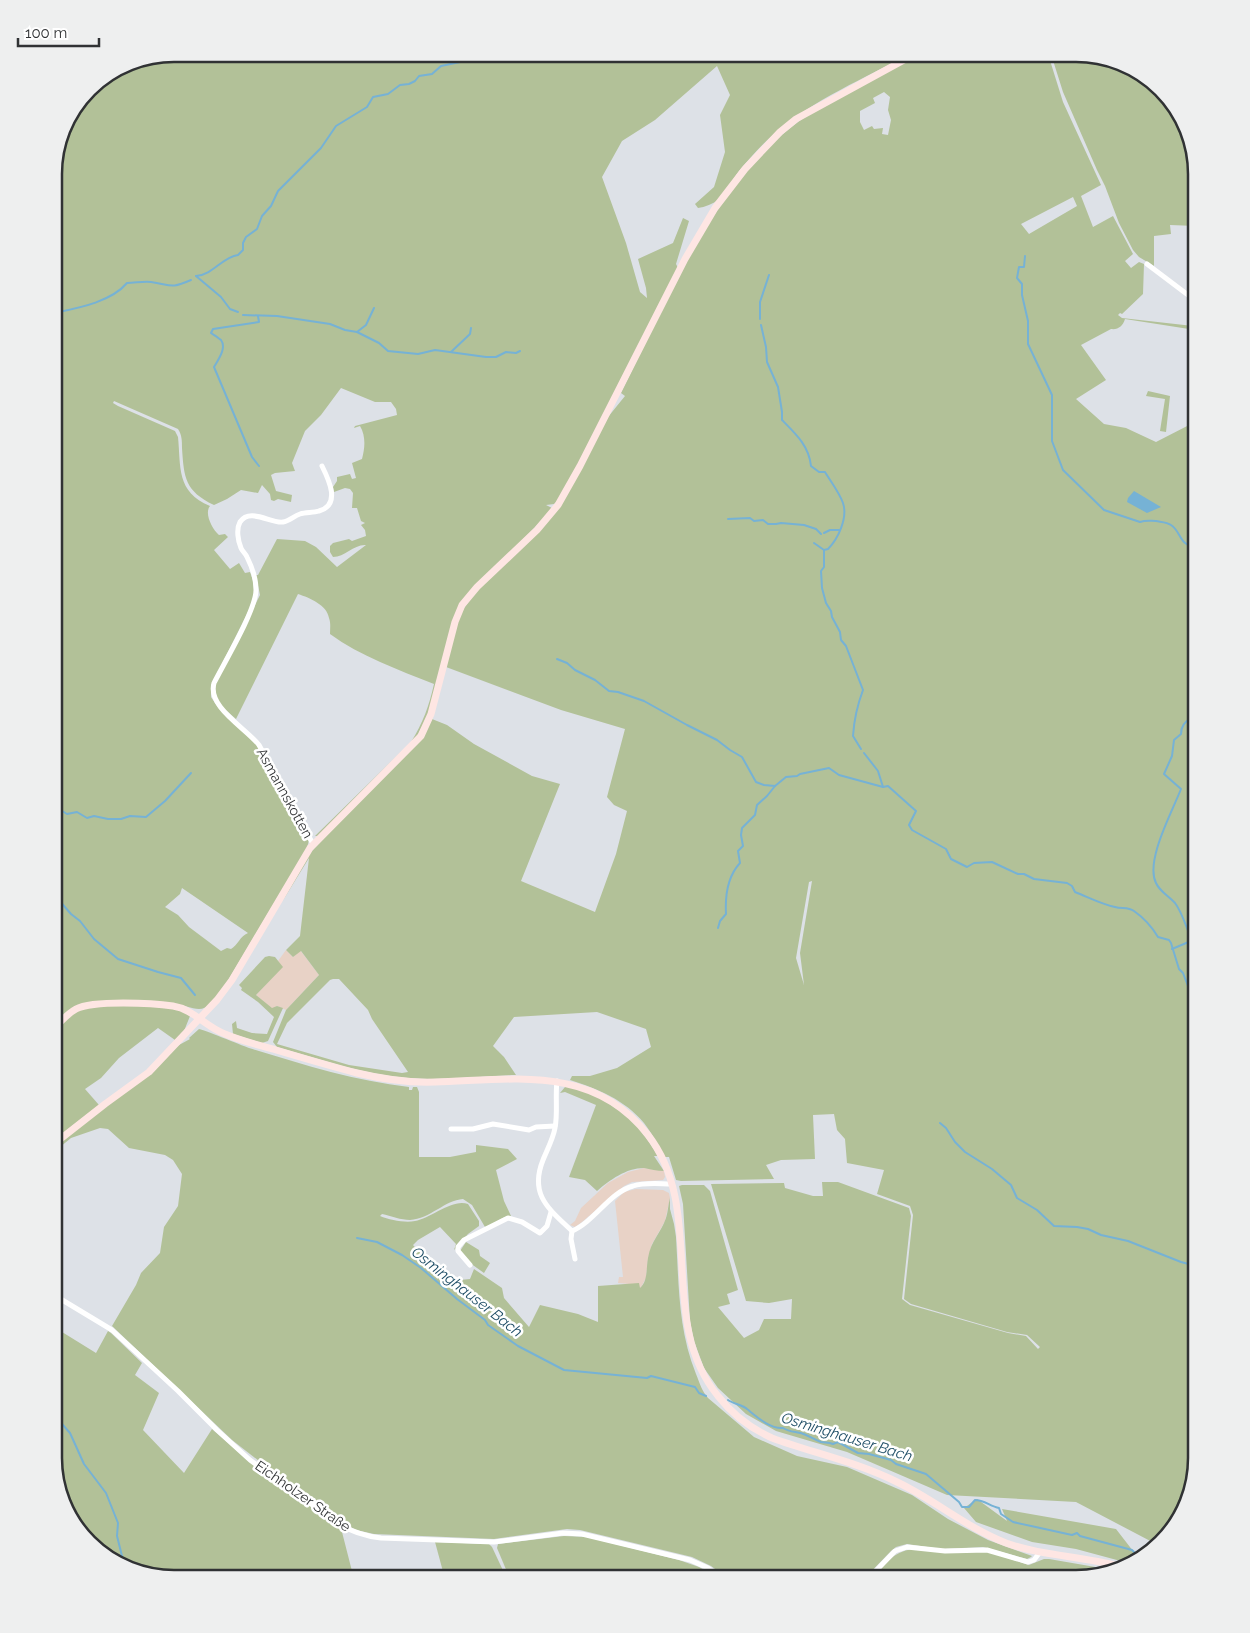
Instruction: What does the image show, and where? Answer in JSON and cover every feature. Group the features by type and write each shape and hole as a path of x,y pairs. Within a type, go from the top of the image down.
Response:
{"main road":[{"path":"62,1138 144,1076 217,1000 232,980 313,844 414,744 424,731 431,714 455,622 462,605 477,587 543,524 558,505 580,466 685,259 715,208 733,183 780,132 796,120 899,63"},
{"path":"62,1021 75,1010 98,1004 173,1006 186,1010 218,1031 236,1038 327,1065 377,1077 422,1082 520,1078 557,1081 575,1085 599,1094 617,1105 649,1136 658,1150 673,1184 678,1213 687,1330 693,1354 699,1368 712,1389 726,1406 760,1433 875,1472 910,1489 989,1535 1014,1545 1040,1552 1111,1565"}],"street":[{"path":"1147,264 1188,295"},
{"name":"Asmannskotten","path":"313,844 259,746 216,702 212,689 250,612 255,597 256,586 247,556 241,548 238,532 239,525 243,519 258,516 274,522 284,522 300,514 324,510 329,503 332,492 330,482 322,466"},
{"path":"557,1081 555,1126 539,1169 539,1193 551,1212 572,1231"},
{"path":"451,1129 493,1124 529,1130 536,1127 555,1126"},
{"path":"572,1231 586,1222 627,1188 643,1184 673,1184"},
{"path":"470,1264 458,1251 458,1247 464,1240 508,1218 522,1222 540,1233 547,1226 551,1212"},
{"path":"572,1231 571,1239 575,1259"},
{"name":"Eichholzer Straße","path":"62,1299 112,1330 250,1460 352,1532 381,1538 488,1542 563,1533 582,1534 690,1560 711,1570"},
{"path":"877,1570 895,1551 908,1546 938,1551 986,1550 1028,1562 1034,1560 1040,1552"}],"shaded area":[{"path":"286,950 293,957 300,950 319,975 286,1010 277,1006 272,1009 256,995 282,967 278,961"},
{"path":"644,1168 664,1171 665,1177 663,1180 632,1182 624,1186 582,1222 575,1227 570,1225 575,1221 581,1208 608,1183 628,1172"},
{"path":"636,1189 663,1190 669,1193 670,1198 665,1221 652,1244 646,1278 640,1289 629,1284 618,1283 619,1277 623,1277 615,1201 624,1192"}],"green space":[{"path":"175,62 893,63 822,100 789,121 752,156 719,199 703,207 698,208 695,204 714,187 725,152 720,115 730,95 717,66 655,120 622,141 602,177 626,243 640,292 647,298 638,259 673,243 683,218 689,221 676,264 678,268 559,499 554,504 546,505 552,508 545,517 462,601 429,713 417,736 318,836 315,836 411,742 425,714 434,684 380,662 342,642 330,634 330,620 325,609 313,600 298,594 236,719 221,706 214,696 216,683 260,595 256,575 258,575 277,539 305,541 316,547 337,567 366,545 357,546 342,555 333,557 330,552 330,546 333,543 349,539 352,541 366,536 365,530 361,525 365,523 361,521 357,508 352,508 353,493 350,489 345,488 334,492 333,487 337,477 350,474 352,479 356,478 352,463 362,459 364,442 360,426 354,428 355,426 397,415 396,409 391,402 375,402 341,388 321,415 305,431 292,463 295,471 271,475 276,491 292,495 291,502 278,499 271,500 270,494 262,485 258,493 241,490 214,505 204,500 192,489 185,476 182,438 178,429 114,401 113,403 118,406 175,431 178,437 182,478 186,486 191,494 210,506 208,517 216,532 219,535 225,534 228,537 214,550 230,569 239,563 245,573 250,572 255,586 253,602 211,686 211,697 217,706 258,746 309,840 307,848 221,992 209,1005 202,1009 185,1006 184,1010 190,1016 184,1031 175,1040 158,1028 119,1058 101,1078 85,1089 99,1105 62,1134 63,160 71,132 81,112 95,95 112,81 125,74 139,68","holes":["182,888 248,933 231,949 227,948 221,951 189,927 178,915 165,907 180,894"]},
{"path":"903,63 1051,63 1063,102 1101,185 1081,196 1093,227 1113,216 1133,254 1125,261 1131,268 1139,262 1144,264 1143,294 1122,314 1118,315 1122,318 1188,325 1188,329 1125,319 1122,326 1111,329 1081,345 1106,380 1076,399 1104,424 1126,428 1156,442 1188,426 1188,1458 1182,1494 1176,1508 1169,1521 1151,1541 1076,1502 947,1495 847,1452 776,1431 746,1414 718,1388 704,1368 694,1341 690,1321 683,1204 679,1186 682,1185 704,1185 710,1191 738,1290 727,1294 730,1304 718,1307 744,1338 759,1330 764,1319 791,1319 792,1299 769,1303 746,1301 711,1184 784,1183 785,1188 813,1196 823,1196 822,1182 838,1182 909,1208 911,1216 902,1299 910,1305 1008,1333 1026,1336 1038,1349 1040,1347 1027,1335 1007,1332 911,1304 904,1299 913,1215 910,1206 877,1194 884,1170 847,1163 845,1139 837,1130 834,1114 813,1115 815,1159 781,1160 766,1165 774,1179 681,1181 676,1180 669,1157 665,1157 647,1127 637,1115 610,1096 570,1080 572,1076 590,1076 617,1068 651,1047 646,1029 597,1012 514,1017 493,1046 504,1057 516,1075 435,1079 375,1074 277,1047 273,1042 286,1010 319,975 301,951 293,957 286,950 300,936 309,858 282,902 309,854 426,732 432,719 447,725 474,744 532,776 560,784 521,881 595,912 616,854 627,811 614,805 607,797 625,729 561,710 446,667 456,626 462,611 474,594 551,518 558,508 608,417 625,396 621,393 692,251 713,216 736,184 761,154 789,129 819,108","holes":["884,92 890,97 888,110 891,120 888,135 882,134 883,128 874,129 872,126 864,130 860,122 860,111 875,103 873,98","1073,197 1077,206 1029,234 1021,224","812,881 800,953 804,985 796,958 809,882","333,979 339,979 368,1010 372,1019 408,1072 402,1073 349,1065 277,1044 287,1023"]},
{"path":"1054,63 1082,63 1111,68 1125,74 1155,95 1169,112 1176,125 1182,139 1187,160 1188,226 1170,225 1171,234 1154,236 1154,266 1139,257 1133,250 1119,223 1105,186 1063,92"},
{"path":"1148,391 1170,396 1166,432 1160,431 1165,399 1146,396"},
{"path":"265,957 275,957 283,967 256,995 272,1008 277,1006 283,1008 268,1041 262,1043 233,1034 232,1024 236,1021 237,1028 252,1033 267,1034 274,1017 241,990 242,988 239,985"},
{"path":"199,1029 249,1048 328,1071 369,1081 409,1087 409,1090 417,1087 419,1092 419,1157 450,1157 476,1152 476,1145 508,1149 517,1159 496,1170 504,1201 511,1216 504,1217 485,1227 472,1205 463,1199 456,1200 417,1219 400,1219 382,1214 380,1216 398,1221 415,1221 449,1206 462,1203 468,1204 479,1221 479,1226 468,1234 454,1250 456,1244 440,1227 413,1245 429,1260 460,1280 470,1279 474,1269 502,1288 504,1298 529,1327 540,1305 578,1314 598,1322 598,1286 639,1283 640,1288 646,1278 651,1246 666,1218 670,1198 670,1209 676,1237 680,1307 686,1340 696,1374 708,1398 754,1437 797,1456 847,1467 912,1495 948,1519 988,1540 1032,1556 1027,1559 983,1547 941,1549 907,1544 896,1547 873,1570 717,1570 692,1557 580,1530 567,1529 494,1539 374,1534 356,1530 347,1525 232,1440 112,1326 141,1273 160,1253 164,1227 178,1206 182,1174 173,1160 165,1155 129,1148 108,1129 100,1128 71,1138 62,1145 62,1140"},
{"path":"565,1087 590,1093 616,1108 630,1119 652,1146 658,1156 654,1156 664,1171 644,1168 631,1170 613,1179 597,1191 585,1180 569,1177 596,1105 565,1092 560,1093"},
{"path":"466,1242 479,1250 480,1256 490,1263 484,1273 470,1263 460,1251"},
{"path":"108,1331 142,1363 135,1375 159,1393 143,1430 184,1473 212,1429 258,1469 338,1526 342,1532 352,1570 160,1570 139,1565 112,1552 81,1521 68,1494 63,1473 62,1332 96,1353"},
{"path":"977,1499 1007,1521 1002,1509 1116,1529 1135,1554 1120,1561 1076,1549 1032,1542 976,1522 964,1508"},
{"path":"564,1536 587,1537 679,1560 704,1570 506,1570 497,1548 498,1544"},
{"path":"435,1542 489,1544 503,1570 443,1570"},
{"path":"913,1549 989,1552 1029,1565 1049,1559 1100,1568 1090,1570 879,1570 894,1556"}],"water":[{"path":"1134,491 1161,507 1147,513 1127,502"}],"waterway":[{"path":"196,276 207,273 232,256 238,255 243,250 243,243 246,237 257,229 262,216 271,206 278,191 321,148 336,126 367,107 373,97 388,94 400,85 415,81 419,76 432,74 441,66 459,62"},
{"path":"1025,256 1024,267 1019,267 1017,278 1022,284 1022,295 1028,321 1028,344 1052,395 1052,441 1063,470 1104,510 1140,522 1156,521 1168,523 1188,545"},
{"path":"760,319 760,302 769,275"},
{"path":"196,276 221,297 230,309 238,312"},
{"path":"63,311 103,300 120,290 127,283 148,282 179,285 191,280"},
{"path":"357,332 366,325 374,308"},
{"path":"243,315 277,316 330,324 357,332 379,343 388,351 418,354 435,350 486,357 496,357 506,352 516,353 520,351"},
{"path":"258,316 259,322 213,329 211,333 223,343 221,354 214,367 252,457 259,466"},
{"path":"761,325 767,362 778,387 782,420 805,446 811,466 819,472 825,472 843,503 844,515 841,528 832,545 824,550 824,567 821,571 822,588 826,603 840,632 841,640 846,646 863,690 856,713 853,736 861,749"},
{"path":"451,352 470,334 471,328"},
{"path":"728,519 750,518 754,521 763,520 768,524 804,525 816,529 821,534"},
{"path":"824,533 830,530 839,530"},
{"path":"814,543 824,550"},
{"path":"557,659 595,680 609,691 618,692 644,701 717,740 742,757 756,782 775,786 786,777 829,768 839,775 883,787"},
{"path":"1188,720 1181,730 1181,734 1174,740 1172,756 1164,774 1181,789 1161,836 1154,862 1154,874 1156,883 1173,900 1188,930"},
{"path":"864,753 878,771 883,787 888,786 916,811 909,825 912,830 946,849 951,859 967,867 974,863 992,862 1034,879 1067,883 1072,886 1075,892 1110,906 1134,911 1148,923 1158,937 1169,940 1179,969 1183,973 1188,986"},
{"path":"63,811 67,814 77,812 87,818 94,816 108,819 121,819 130,816 146,817 165,801 191,773"},
{"path":"718,928 720,921 726,914 726,900 732,874 740,863 738,851 743,846 742,828 755,815 757,805 775,786"},
{"path":"62,904 80,921 94,939 118,959 181,978 195,995"},
{"path":"1172,949 1188,942"},
{"path":"940,1123 965,1152 992,1169 1011,1185 1017,1198 1037,1210 1054,1226 1088,1229 1101,1235 1128,1241 1188,1264"},
{"name":"Osminghauser Bach","path":"357,1238 377,1242 402,1255 485,1320 488,1325 518,1346 564,1370 647,1378 651,1376 695,1387 699,1393 706,1396"},
{"name":"Osminghauser Bach","path":"728,1400 745,1408 773,1427 803,1434 821,1442 833,1444 838,1442 858,1453 891,1460 896,1464 926,1474 959,1502 962,1507 969,1507 975,1500 981,1501 999,1508 1001,1514 1013,1522 1072,1535 1077,1533 1080,1536 1132,1550 1135,1553"},
{"path":"62,1424 70,1433 84,1464 106,1493 118,1523 117,1536 123,1558"}]}
